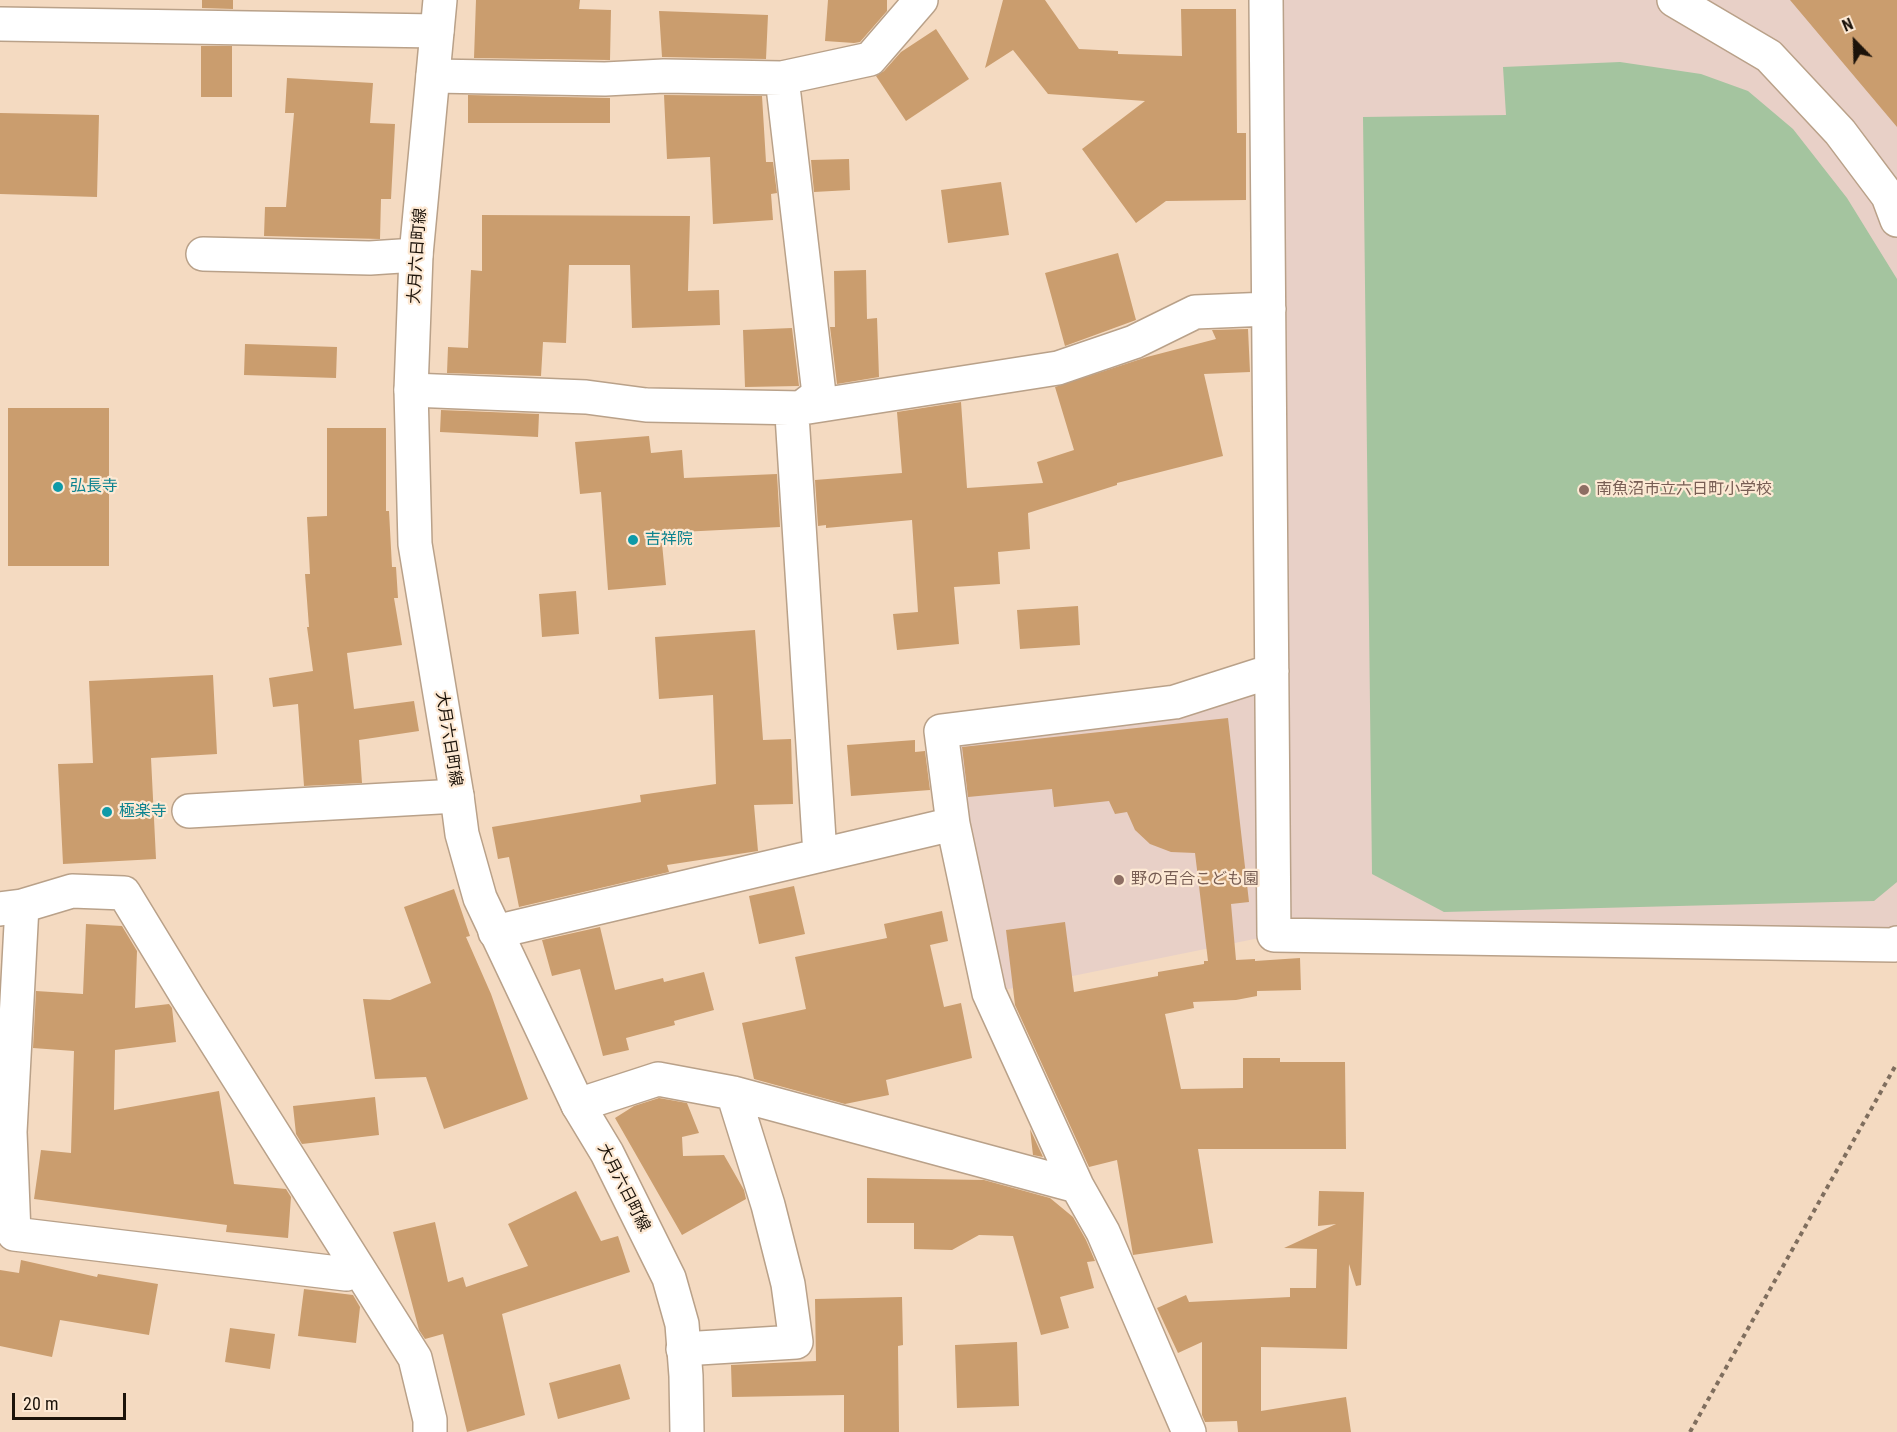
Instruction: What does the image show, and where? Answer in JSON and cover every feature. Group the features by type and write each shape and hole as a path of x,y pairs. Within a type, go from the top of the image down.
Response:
{"street":[{"path":"433,76 605,79 664,76 782,78 870,59 921,0"},
{"path":"1266,0 1274,935 1871,945 1897,943"},
{"path":"1674,0 1769,56 1840,132 1888,196 1897,220"},
{"path":"0,24 438,15"},
{"name":"大月六日町線","path":"438,15 416,255 411,390 415,544 465,845 480,898 495,932 578,1106 607,1154 669,1278 682,1324 687,1432"},
{"path":"782,78 819,394 792,415 820,855"},
{"path":"203,254 370,258 416,255"},
{"path":"411,390 586,397 646,405 802,408 1058,368 1134,342 1195,312 1269,309"},
{"path":"1189,1432 1103,1232 1077,1186 989,993 953,824 940,731 1175,702 1272,671"},
{"path":"189,811 457,796"},
{"path":"495,932 953,824"},
{"path":"356,1266 346,1274 14,1234 10,1132 11,908 72,891 123,893 415,1358 430,1420 430,1432"},
{"path":"578,1106 658,1079 733,1093 1077,1186"},
{"path":"683,1348 796,1342 788,1284 771,1217 733,1093"}],"path":[{"path":"1690,1432 1897,1063"}],"shaded area":[{"name":"南魚沼市立六日町小学校","path":"1266,0 1897,0 1897,943 1274,935 989,993 941,731 1272,671"}],"green space":[{"name":"南魚沼市立六日町小学校","path":"1620,62 1701,74 1748,91 1793,129 1847,198 1897,279 1897,882 1874,901 1444,912 1372,874 1363,117 1506,115 1503,67"}],"building":[{"path":"202,0 233,0 233,9 202,8"},
{"path":"476,0 580,0 579,9 611,10 610,60 474,58"},
{"path":"828,0 887,0 887,11 860,42 825,41"},
{"path":"1003,0 1045,0 1079,49 1118,51 1118,54 1182,56 1181,9 1236,9 1237,133 1246,133 1246,200 1166,201 1136,223 1082,149 1145,101 1048,94 1013,50 985,68"},
{"path":"1790,0 1897,0 1897,127"},
{"path":"659,11 768,15 766,59 662,57"},
{"path":"936,29 969,79 906,121 876,76 884,71 901,52"},
{"path":"201,46 232,46 232,97 201,97"},
{"path":"287,78 373,83 370,123 395,124 391,199 381,199 380,239 264,236 265,207 286,207 294,113 285,113"},
{"path":"468,95 610,98 610,123 468,123"},
{"path":"664,95 762,96 766,162 773,162 777,193 771,194 773,220 713,224 710,157 667,159"},
{"path":"0,113 99,115 97,197 0,194"},
{"path":"849,159 850,190 814,192 811,160"},
{"path":"1001,182 1009,235 948,243 941,190"},
{"path":"482,215 690,216 688,291 719,290 720,325 632,328 630,265 569,265 566,343 543,342 541,376 447,373 448,347 468,348 471,270 482,271"},
{"path":"1118,253 1136,320 1065,346 1045,273"},
{"path":"866,270 867,319 877,318 879,377 837,384 830,327 835,327 834,271"},
{"path":"792,328 799,386 745,387 743,330"},
{"path":"1248,329 1250,372 1204,374 1223,456 1117,483 1117,485 1028,513 1030,549 998,552 1000,584 954,587 959,644 897,650 893,614 918,612 912,520 826,528 826,525 818,526 815,480 902,473 897,412 961,402 967,488 1043,483 1037,462 1074,450 1055,387 1147,357 1216,339 1212,330"},
{"path":"245,344 337,347 336,378 244,375"},
{"name":"弘長寺","path":"8,408 109,408 109,566 8,566"},
{"path":"441,410 539,414 538,437 440,432"},
{"path":"327,428 386,428 386,511 389,511 392,567 396,567 398,598 394,598 402,645 347,653 354,709 414,701 419,731 359,740 362,783 304,786 298,704 273,707 269,678 313,671 307,627 309,627 305,574 310,574 307,517 327,516"},
{"name":"吉祥院","path":"649,436 651,453 682,450 684,478 777,474 780,527 661,533 666,585 608,590 601,492 580,494 575,442"},
{"path":"576,591 579,634 542,637 539,594"},
{"path":"1078,606 1080,645 1020,649 1017,610"},
{"path":"755,630 763,740 791,739 793,804 754,805 758,851 667,865 669,872 519,907 509,857 498,859 492,827 641,802 640,795 716,784 713,695 659,699 655,637"},
{"name":"極楽寺","path":"213,675 217,754 151,758 156,859 63,864 58,764 93,763 89,681"},
{"path":"1228,718 1249,902 1231,904 1236,960 1300,958 1301,990 1257,991 1257,996 1236,1000 1193,1002 1194,1008 1165,1014 1181,1089 1243,1088 1243,1058 1280,1058 1280,1062 1345,1062 1346,1149 1198,1149 1213,1243 1133,1255 1117,1160 1089,1167 1015,1005 1006,930 1065,922 1074,992 1158,976 1158,972 1204,964 1204,961 1208,961 1195,853 1171,852 1150,844 1135,830 1127,812 1115,814 1109,801 1054,807 1052,789 968,797 962,747"},
{"path":"915,740 915,752 925,751 930,790 851,796 847,745"},
{"path":"794,886 805,934 759,944 749,896"},
{"path":"454,889 470,936 466,937 491,994 528,1099 444,1129 426,1077 375,1079 363,999 390,1000 431,983 404,907"},
{"path":"942,911 948,941 930,945 944,1007 961,1003 972,1058 886,1080 889,1095 845,1104 754,1079 742,1023 806,1009 795,957 887,938 884,924"},
{"path":"86,924 122,926 137,951 135,1008 169,1004 172,1008 176,1042 115,1050 114,1110 219,1091 234,1184 286,1189 291,1197 288,1238 226,1232 227,1225 34,1199 41,1150 71,1153 74,1051 33,1048 36,991 83,994"},
{"path":"600,927 615,990 663,978 664,982 704,972 714,1010 674,1021 675,1025 626,1038 629,1050 603,1056 580,969 552,976 542,940"},
{"path":"375,1097 379,1135 302,1144 296,1134 293,1106"},
{"path":"659,1098 687,1103 699,1133 682,1137 683,1156 724,1155 744,1190 746,1199 682,1235 615,1118 634,1106"},
{"path":"1030,1129 1043,1157 1033,1155"},
{"path":"867,1178 984,1180 1050,1198 1073,1217 1086,1240 1095,1261 1087,1262 1094,1288 1060,1297 1069,1328 1041,1335 1013,1236 979,1235 952,1250 914,1249 914,1223 867,1223"},
{"path":"576,1191 601,1241 618,1236 630,1272 502,1314 525,1415 467,1432 443,1334 425,1339 419,1330 393,1232 435,1222 448,1282 463,1277 466,1287 528,1266 508,1224"},
{"path":"1319,1191 1364,1192 1361,1285 1356,1286 1349,1264 1347,1349 1261,1347 1261,1411 1346,1397 1351,1432 1238,1432 1237,1421 1205,1422 1202,1415 1202,1342 1178,1353 1157,1308 1186,1295 1189,1302 1290,1297 1290,1288 1316,1288 1317,1249 1284,1248 1336,1224 1318,1226"},
{"path":"21,1260 97,1277 98,1274 158,1284 149,1335 60,1320 52,1357 0,1346 0,1270 19,1273"},
{"path":"304,1289 353,1295 360,1307 356,1343 298,1336"},
{"path":"902,1297 903,1345 898,1346 899,1432 844,1432 844,1395 732,1397 731,1365 816,1361 815,1299"},
{"path":"230,1328 275,1334 270,1369 225,1362"},
{"path":"1017,1342 1019,1406 957,1408 955,1345"},
{"path":"620,1364 630,1399 558,1419 549,1383"}],"place":[{"name":"弘長寺","path":"58,487"},
{"name":"南魚沼市立六日町小学校","path":"1584,490"},
{"name":"吉祥院","path":"633,540"},
{"name":"極楽寺","path":"107,812"},
{"name":"野の百合こども園","path":"1119,880"}]}
